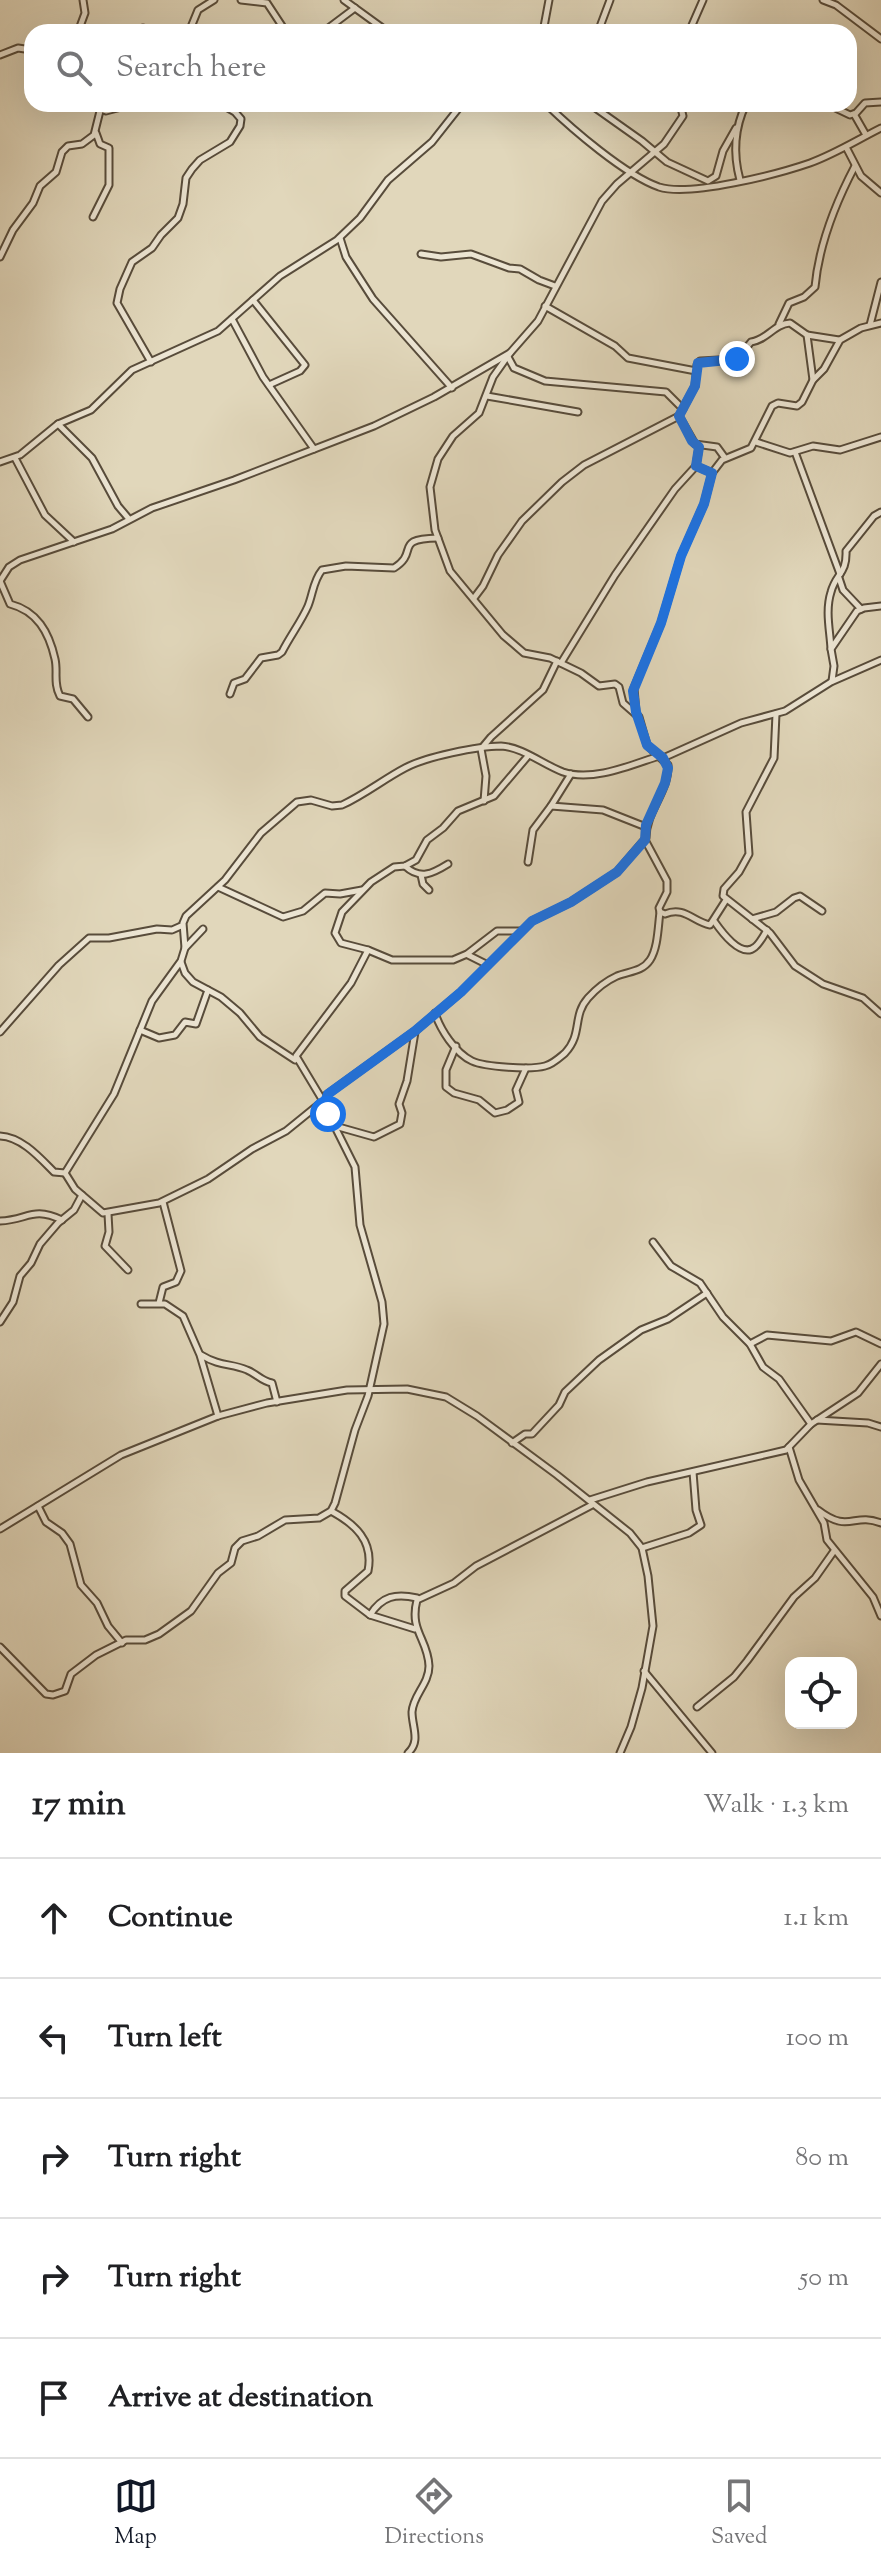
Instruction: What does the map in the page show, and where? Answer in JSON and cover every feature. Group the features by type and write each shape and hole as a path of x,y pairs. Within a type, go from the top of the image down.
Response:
{"street":[{"path":"81,24 85,13 83,0"},
{"path":"192,24 198,10 214,0"},
{"path":"241,0 269,5 281,24"},
{"path":"344,0 377,24"},
{"path":"544,24 549,0"},
{"path":"601,24 610,0"},
{"path":"692,24 703,0"},
{"path":"823,0 837,3 881,39"},
{"path":"334,24 355,8"},
{"path":"0,55 24,49"},
{"path":"857,111 865,103 881,102"},
{"path":"93,217 107,191 109,179 109,148 100,144 96,132 100,112"},
{"path":"151,362 117,303 120,289 132,262 152,248 178,218 186,178 192,169 230,142 240,126 239,115 234,112"},
{"path":"0,462 15,458 58,424 91,410 126,373 209,336 280,276 340,238 360,218 388,180 432,142 454,112"},
{"path":"558,112 630,172 670,189 693,189 809,163 881,128"},
{"path":"601,112 671,164 710,181 716,176 721,155 743,112"},
{"path":"636,712 623,703 616,684 599,686 559,662 522,652 493,624 447,567 433,517 430,487 438,459 453,436 479,413 493,377 508,355 532,330 598,208 630,172 664,144 683,112"},
{"path":"842,112 854,114 866,135"},
{"path":"736,128 736,163 740,180"},
{"path":"0,257 40,186 56,172 62,152 68,146 85,143 96,132"},
{"path":"846,147 865,180 881,193"},
{"path":"776,328 790,302 804,297 815,287 831,217 855,166"},
{"path":"340,238 346,257 373,299 452,388"},
{"path":"421,254 441,257 471,254 520,269 555,286"},
{"path":"870,325 881,282"},
{"path":"253,300 305,365 300,371 269,385"},
{"path":"545,306 615,346 628,358 696,371"},
{"path":"232,319 269,385 314,449"},
{"path":"474,598 522,521 562,482 584,465 679,416 695,386 700,361 737,359 751,342 762,341 783,324 790,323 807,335 840,340"},
{"path":"435,1013 440,1028 473,1062 526,1068 546,1066 556,1062 575,1042 578,1018 586,1000 602,984 639,970 651,960 659,908 667,892 667,881 645,840 646,827 667,778 668,765 647,745 636,712 634,688 664,615 681,556 704,504 712,473 725,458 747,452 756,442 770,409 778,403 799,405 840,340 881,323"},
{"path":"807,335 813,380"},
{"path":"88,717 73,699 60,696 55,683 55,658 41,623 25,608 10,604 0,581 11,565 34,554 112,529 204,488 234,480 374,426 452,388 508,355"},
{"path":"508,355 514,368 545,381 666,392 683,409"},
{"path":"487,396 578,412"},
{"path":"679,416 692,441 699,447 717,447 725,458"},
{"path":"58,424 92,458 118,506 129,519"},
{"path":"756,442 783,453 816,446 840,450 881,437"},
{"path":"481,749 545,688 615,575 630,558 675,489 696,466 699,447"},
{"path":"795,452 843,590 861,609"},
{"path":"15,458 45,515 75,543"},
{"path":"696,466 712,473"},
{"path":"831,682 834,671 827,613 830,593 847,564 846,551 854,545 874,516 881,512"},
{"path":"230,694 234,683 245,679 261,658 282,652 307,610 315,581 322,570 346,566 394,568 403,561 414,540 438,538"},
{"path":"831,649 861,609 881,606"},
{"path":"65,1173 114,1094 155,996 181,961 185,948 182,926 186,916 218,887 255,839 297,802 311,800 342,805 410,765 481,749 505,747 571,774 606,771 662,757 741,723 776,714 831,682 881,660"},
{"path":"776,714 774,758 747,806 749,854 722,893 726,900 767,930 795,966 823,984 863,998 881,1014"},
{"path":"481,749 486,776 484,801"},
{"path":"521,931 499,931 455,960 399,961 341,943 335,933 342,912 363,890 394,867 416,860 427,840 458,811 494,796 528,756"},
{"path":"528,862 533,830 571,774"},
{"path":"551,806 603,810 646,827"},
{"path":"0,1136 8,1136 34,1150 54,1172 65,1173 82,1195 100,1211 108,1214 163,1202 216,1175 252,1149 286,1131 328,1094 415,1031 532,921 571,902 613,875 645,840"},
{"path":"405,866 421,875 448,864"},
{"path":"421,875 423,884 429,890"},
{"path":"218,887 283,917 303,911 325,893 363,890"},
{"path":"751,919 776,912 800,896 822,911"},
{"path":"660,912 684,912 707,926 714,921 726,900"},
{"path":"714,921 730,943 750,949 767,930"},
{"path":"0,1032 59,965 89,938 109,938 157,929 172,930 182,926"},
{"path":"185,948 203,929"},
{"path":"296,1060 297,1054 358,974 368,950"},
{"path":"467,954 488,965"},
{"path":"0,1647 18,1669 51,1696 65,1691 71,1674 107,1648 126,1640 151,1638 191,1611 218,1573 231,1563 235,1548 242,1541 258,1536 285,1520 315,1519 331,1511 370,1388 384,1324 382,1302 360,1225 355,1167 324,1100 296,1060 260,1037 240,1013 188,977 181,961"},
{"path":"140,1030 156,1037 167,1037 175,1035 185,1022 195,1024 208,990"},
{"path":"335,1126 374,1137 400,1124 402,1113 399,1104 407,1081 415,1031"},
{"path":"456,1046 446,1070 446,1087 454,1093 479,1100 495,1113 519,1102 516,1090 526,1068"},
{"path":"0,1322 13,1302 20,1276 31,1263 40,1244 74,1210 82,1195"},
{"path":"159,1303 163,1287 176,1282 181,1271 163,1202"},
{"path":"0,1221 38,1212 62,1220"},
{"path":"108,1214 109,1232 105,1246 128,1270"},
{"path":"653,1242 671,1266 696,1279 724,1319 750,1344 759,1362 779,1379 814,1422 868,1423 881,1427"},
{"path":"512,1443 525,1434 532,1434 559,1405 565,1392 599,1360 641,1330 668,1319 707,1293"},
{"path":"141,1304 169,1305 183,1316 200,1355 218,1416"},
{"path":"750,1344 767,1335 825,1342 856,1332 881,1344"},
{"path":"200,1355 220,1365 247,1370 260,1380 272,1383 277,1402"},
{"path":"370,1615 387,1597 398,1595 418,1599 454,1583 476,1566 591,1503 647,1482 778,1453 789,1447 814,1422 854,1396 881,1364"},
{"path":"0,1529 121,1455 218,1416 277,1402 370,1388 407,1389 446,1397 476,1415 630,1533 642,1548 653,1623 634,1717 620,1753"},
{"path":"789,1447 799,1480 824,1523 827,1540 873,1597 881,1616"},
{"path":"642,1548 701,1525 696,1510 693,1472"},
{"path":"38,1506 46,1522 62,1533 70,1544 83,1590 97,1603 108,1626 122,1643"},
{"path":"814,1507 843,1523 869,1519 881,1523"},
{"path":"331,1511 360,1531 370,1554 368,1571 344,1594 370,1615 415,1629"},
{"path":"697,1707 734,1677 794,1597 815,1578 834,1551"},
{"path":"408,1753 413,1748 415,1738 414,1704 426,1684 429,1671 427,1655 415,1629 418,1599"},
{"path":"644,1671 712,1753"}],"route":[{"path":"328,1114 325,1096 415,1031 461,992 532,921 571,902 620,870 645,840 646,825 667,778 668,768 667,762 647,745 633,691 661,623 681,556 704,504 712,473 696,466 699,447 692,441 679,416 695,386 700,361 737,359"}]}
